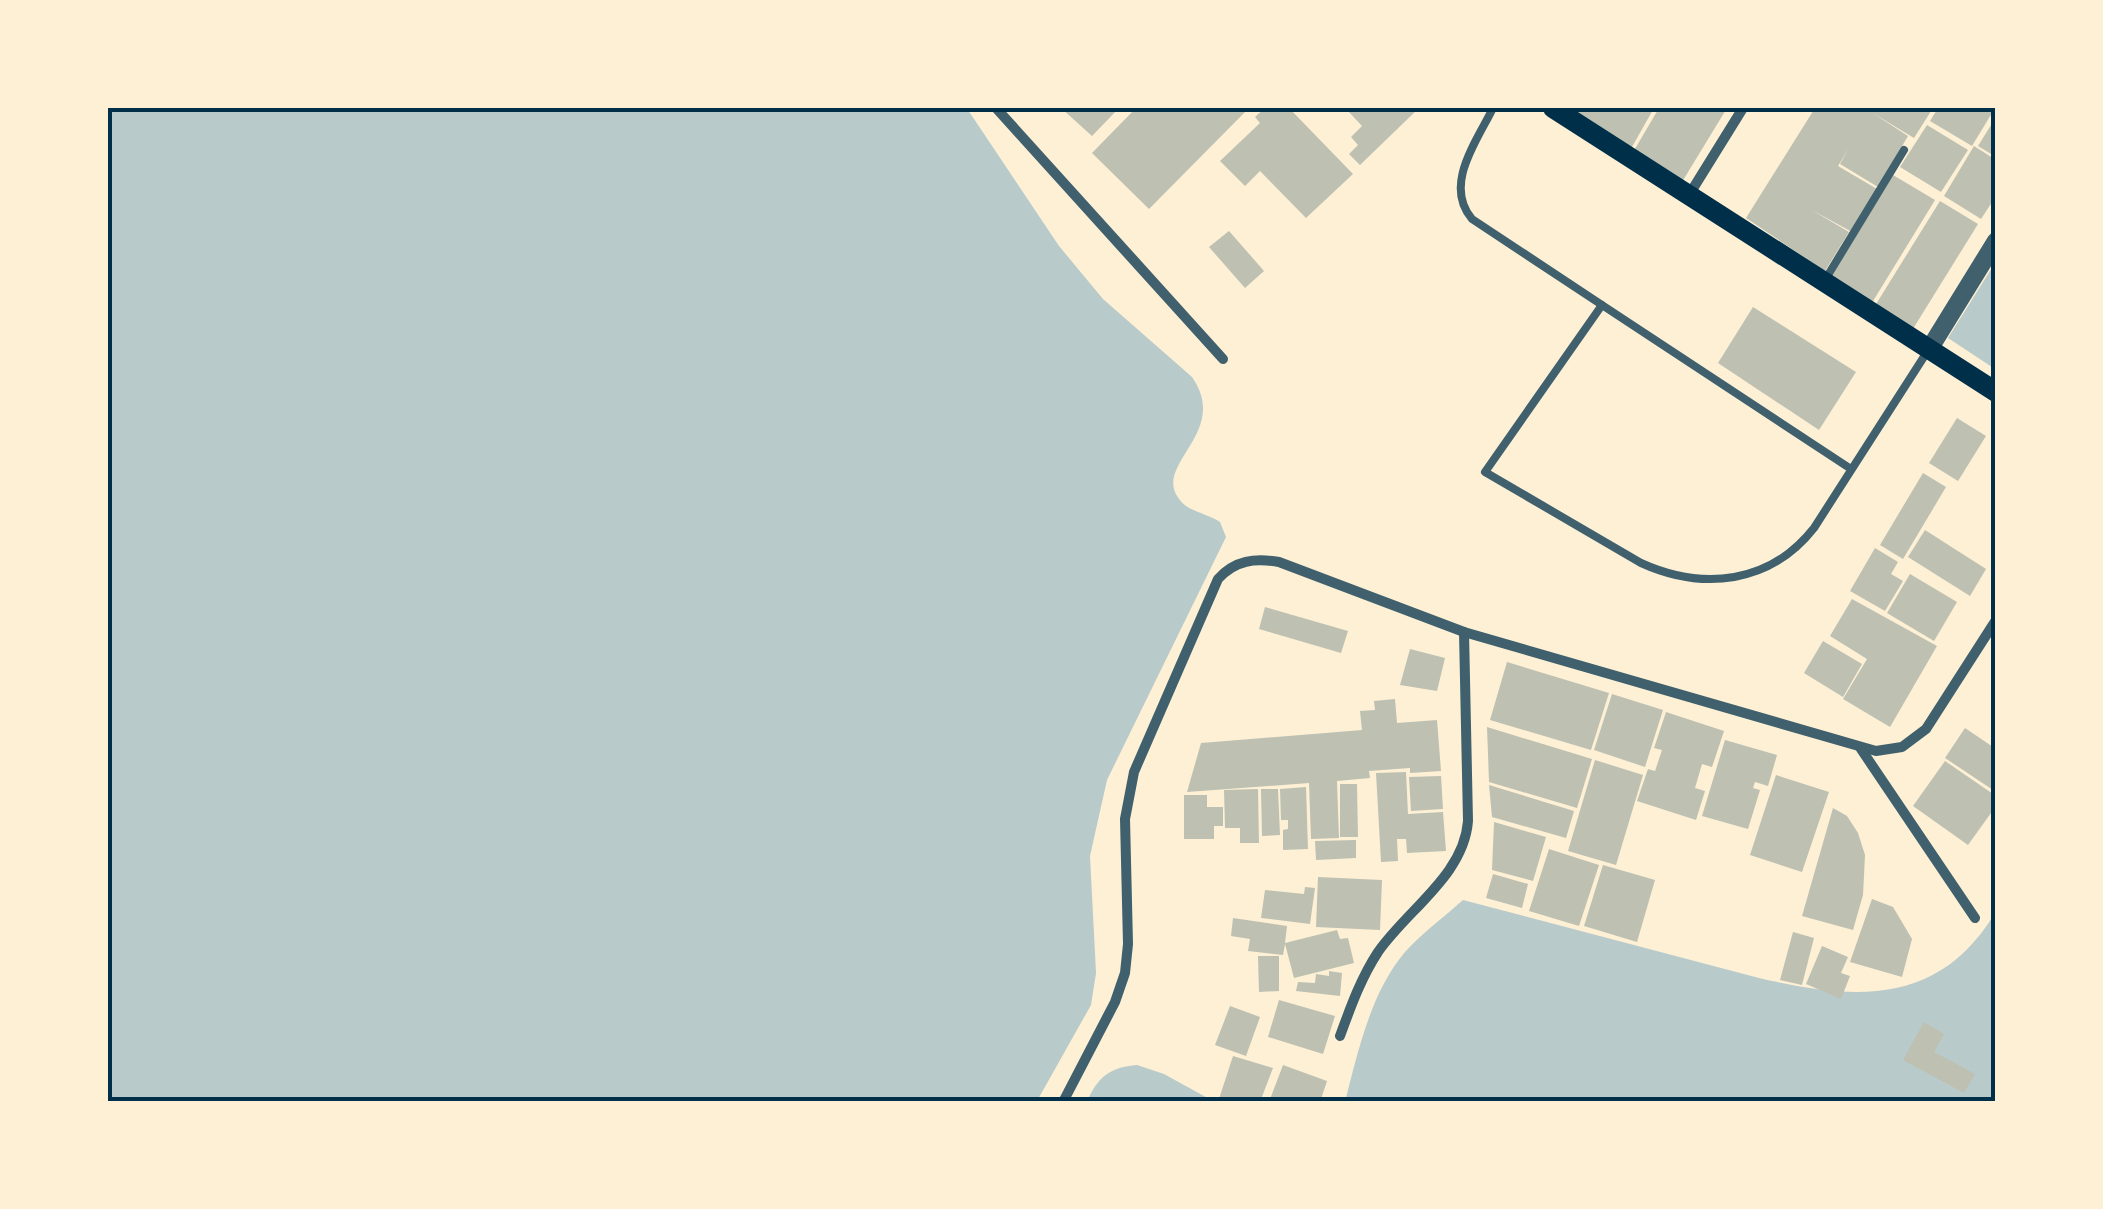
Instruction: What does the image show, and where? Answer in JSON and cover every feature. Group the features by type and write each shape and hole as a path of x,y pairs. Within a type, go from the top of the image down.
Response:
{"main road":[{"path":"1553,108 1996,392"}],"street":[{"path":"996,108 1223,358"},
{"path":"1689,196 1743,108"},
{"path":"1930,348 1996,241"},
{"path":"1063,1102 1115,1002 1125,972 1125,818 1134,772 1218,579 1231,567 1246,561 1279,562 1464,632 1861,748 1889,751 1914,740 1926,729 1996,620"},
{"path":"1340,1036 1359,984 1376,954 1400,922 1446,875 1463,850 1468,821 1464,632"},
{"path":"1861,748 1976,918"}],"lane":[{"path":"1493,108 1461,178 1463,207 1472,219 1851,469"},
{"path":"1823,284 1904,150"},
{"path":"1602,305 1485,472 1641,564 1676,576 1711,581 1759,570 1790,553 1814,528 1930,348"}],"shaded area":[{"path":"108,108 964,108 970,113 1059,246 1103,299 1192,377 1202,397 1203,415 1175,473 1173,486 1179,499 1192,510 1220,522 1226,537 1107,780 1090,856 1096,973 1091,1005 1037,1101 108,1101"},
{"path":"1995,263 1995,369 1948,338"},
{"path":"1463,900 1759,978 1860,992 1920,981 1947,966 1972,944 1995,913 1995,1101 1345,1102 1367,1023 1383,985 1412,945"},
{"path":"1137,1065 1164,1074 1213,1101 1087,1101 1106,1075"}],"building":[{"path":"1061,108 1119,108 1092,136"},
{"path":"1136,108 1249,108 1149,209 1092,153"},
{"path":"1265,108 1289,108 1353,174 1306,218 1260,171 1245,186 1220,161 1260,123 1255,117"},
{"path":"1419,108 1360,165 1349,154 1358,145 1351,137 1362,126 1348,111"},
{"path":"1557,108 1654,108 1628,154"},
{"path":"1659,108 1727,108 1682,182 1632,154"},
{"path":"1815,108 1933,108 1914,138 1871,112 1908,136 1878,187 1840,164 1849,148 1838,166 1877,189 1852,232 1810,209 1849,232 1825,271 1746,218"},
{"path":"1938,108 1995,108 1972,146 1930,121"},
{"path":"1996,117 1996,157 1978,146"},
{"path":"1927,125 1968,150 1941,192 1900,167"},
{"path":"1974,146 1996,160 1996,196 1981,219 1944,196"},
{"path":"1893,175 1935,200 1870,306 1829,281"},
{"path":"1940,201 1978,224 1911,332 1873,309"},
{"path":"1229,231 1264,271 1245,288 1209,247"},
{"path":"1753,307 1856,372 1819,430 1718,363"},
{"path":"1957,418 1986,436 1958,481 1929,463"},
{"path":"1923,473 1946,487 1903,559 1880,545"},
{"path":"1925,530 1986,569 1970,596 1908,557"},
{"path":"1875,548 1898,562 1891,574 1903,581 1885,611 1850,591"},
{"path":"1910,574 1957,602 1934,641 1887,613"},
{"path":"1852,599 1937,646 1890,727 1843,699 1867,659 1830,636"},
{"path":"1265,607 1348,631 1341,653 1259,629"},
{"path":"1823,641 1862,664 1843,697 1804,673"},
{"path":"1410,649 1445,658 1437,691 1400,685"},
{"path":"1507,662 1609,693 1591,750 1490,720"},
{"path":"1612,694 1663,710 1645,767 1594,750"},
{"path":"1395,699 1397,723 1437,720 1441,771 1369,771 1370,778 1337,781 1339,838 1311,839 1309,783 1187,792 1201,743 1362,730 1360,711 1375,710 1374,701"},
{"path":"1666,712 1724,731 1712,767 1702,764 1695,788 1705,791 1696,820 1637,801 1648,769 1655,771 1662,750 1654,748"},
{"path":"1487,727 1592,759 1577,808 1489,782"},
{"path":"1965,728 1996,749 1996,792 1945,758"},
{"path":"1725,740 1777,755 1768,786 1755,782 1753,788 1760,790 1748,829 1702,816"},
{"path":"1595,760 1643,775 1616,865 1568,851"},
{"path":"1945,761 1996,796 1996,806 1968,845 1913,806"},
{"path":"1406,772 1408,814 1443,812 1446,851 1407,853 1406,839 1397,839 1398,861 1381,862 1376,773"},
{"path":"1776,775 1829,792 1802,872 1750,855"},
{"path":"1441,776 1443,809 1411,811 1409,777"},
{"path":"1340,784 1357,784 1358,837 1340,837"},
{"path":"1489,785 1574,811 1566,838 1492,817"},
{"path":"1306,787 1308,849 1283,850 1283,830 1288,829 1288,820 1281,820 1280,789"},
{"path":"1258,789 1259,843 1240,843 1240,828 1225,828 1224,790"},
{"path":"1261,789 1278,789 1280,835 1262,836"},
{"path":"1184,795 1207,795 1207,807 1223,807 1223,826 1214,826 1214,839 1184,839"},
{"path":"1833,808 1847,816 1865,855 1863,895 1853,930 1802,916"},
{"path":"1494,822 1546,837 1533,881 1492,870"},
{"path":"1356,840 1356,858 1316,860 1315,841"},
{"path":"1549,849 1599,865 1579,926 1529,911"},
{"path":"1603,865 1655,880 1637,942 1584,926"},
{"path":"1493,874 1528,884 1522,908 1486,898"},
{"path":"1318,877 1382,880 1380,930 1316,927"},
{"path":"1305,887 1315,888 1310,924 1261,918 1265,890 1304,894"},
{"path":"1872,899 1893,907 1912,939 1902,977 1850,962"},
{"path":"1233,918 1287,926 1285,943 1337,930 1340,939 1348,938 1354,963 1294,978 1285,944 1283,955 1248,951 1250,939 1231,936"},
{"path":"1793,932 1814,938 1802,985 1780,980"},
{"path":"1822,946 1848,957 1841,973 1850,976 1841,999 1806,984"},
{"path":"1258,956 1279,956 1279,991 1259,992"},
{"path":"1329,971 1342,973 1340,996 1296,991 1298,982 1315,983 1316,974 1329,976"},
{"path":"1279,1000 1335,1016 1323,1054 1268,1037"},
{"path":"1230,1006 1260,1017 1246,1056 1215,1045"},
{"path":"1924,1022 1944,1034 1934,1052 1975,1074 1964,1093 1903,1060"},
{"path":"1233,1056 1273,1068 1260,1102 1218,1102"},
{"path":"1283,1065 1327,1081 1320,1102 1269,1102"}]}
